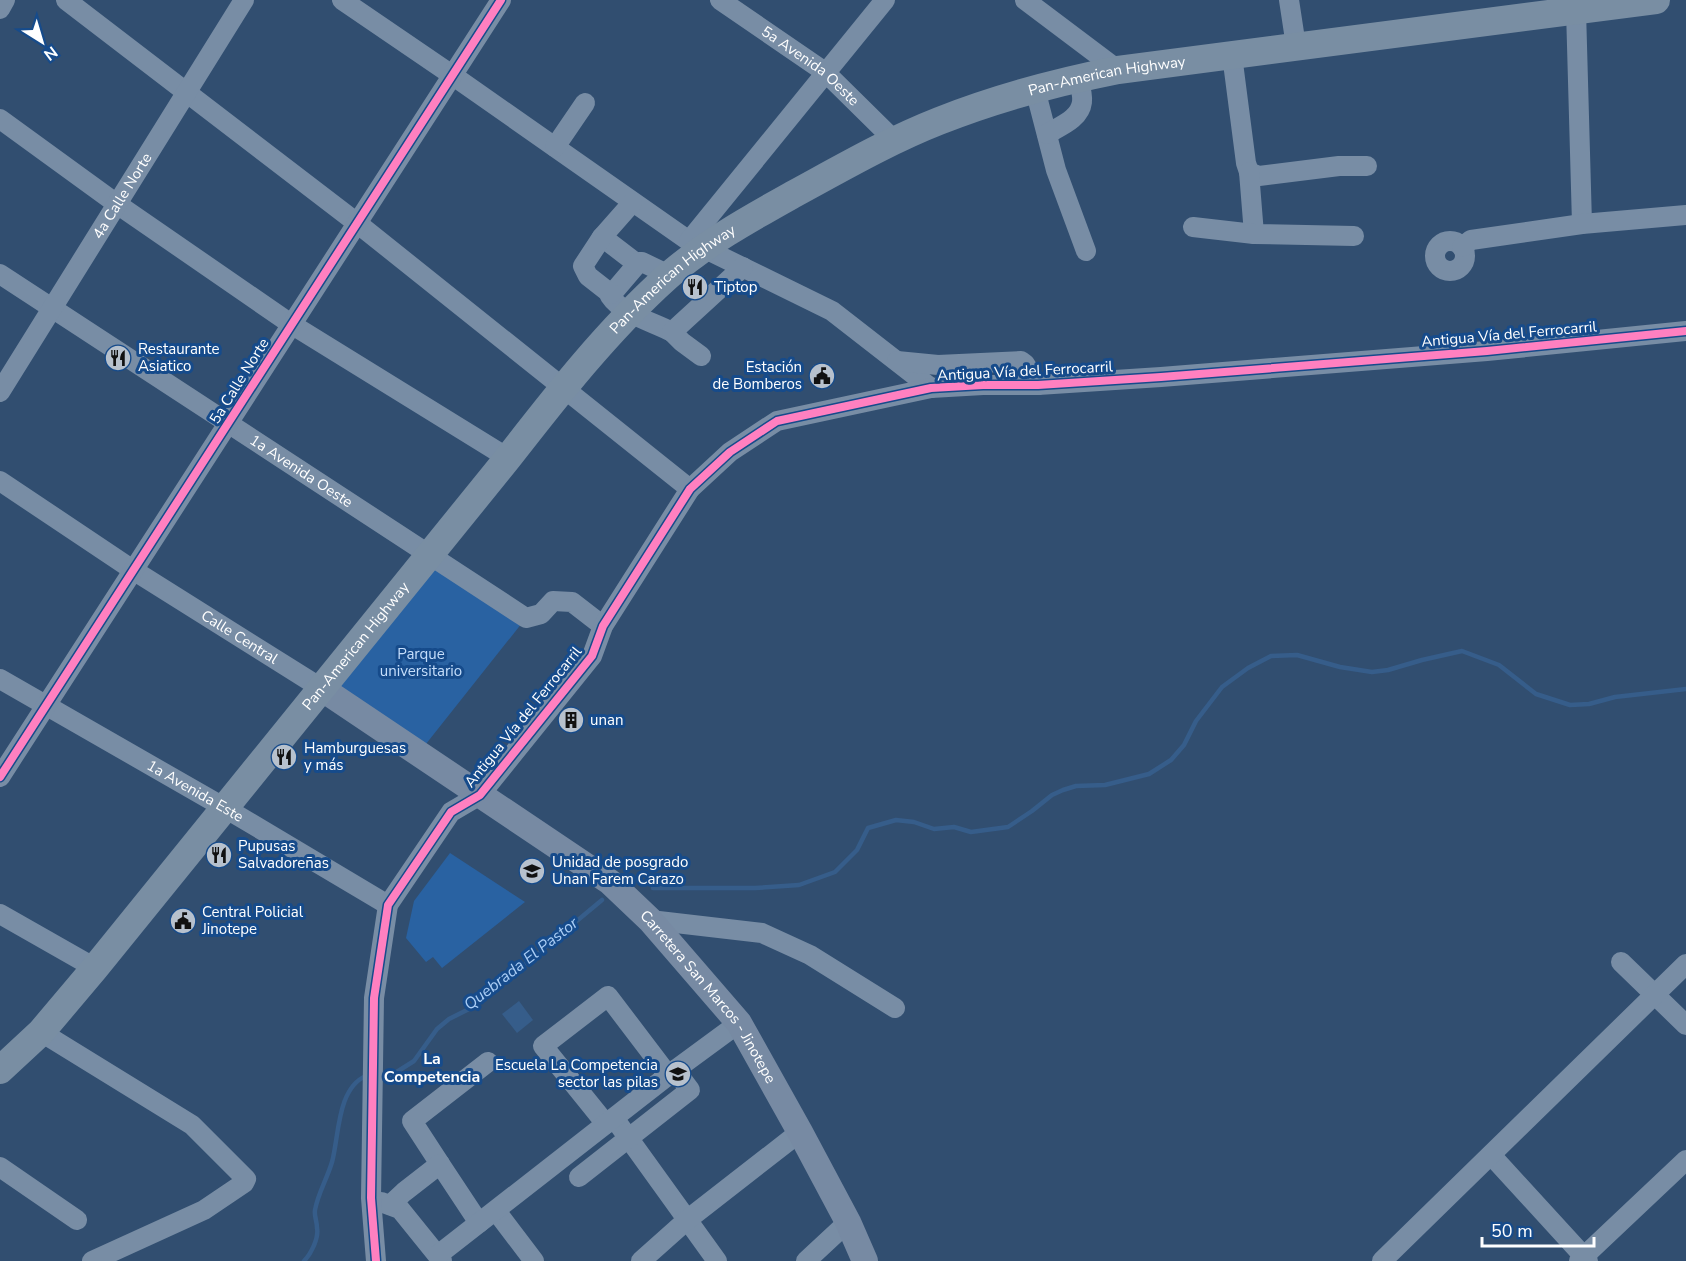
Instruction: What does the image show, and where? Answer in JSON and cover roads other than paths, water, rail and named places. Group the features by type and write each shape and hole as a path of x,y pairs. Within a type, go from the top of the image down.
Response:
{"highway":[{"name":"Pan-American Highway","path":"0,1070 40,1032 95,968 225,808 563,388 620,304 669,275 697,245 896,141 937,122 1035,88 1118,70 1296,46 1543,7 1576,10 1656,0"}],"main road":[{"name":"Calle Central","path":"321,688 480,795"},
{"name":"Carretera San Marcos - Jinotepe","path":"480,795 610,882 650,920 739,1023 848,1222 864,1261"}],"street":[{"path":"0,9 5,0"},
{"path":"66,0 357,223 690,489"},
{"name":"4a Calle Norte","path":"0,392 244,0"},
{"path":"342,0 632,203 697,245 832,310 931,388"},
{"name":"5a Calle Norte","path":"0,777 501,0"},
{"name":"5a Avenida Oeste","path":"720,0 825,72 896,141"},
{"path":"697,245 825,72 885,0"},
{"path":"1025,0 1118,70"},
{"path":"1289,0 1296,46"},
{"path":"1576,10 1582,224"},
{"path":"1233,55 1249,172 1254,234"},
{"path":"1047,134 1074,118 1080,108 1083,101 1078,78"},
{"path":"1035,88 1056,170 1086,251"},
{"path":"555,147 585,103"},
{"path":"0,119 117,204 291,324 508,458"},
{"path":"1249,172 1260,176 1339,166 1367,166"},
{"path":"632,203 602,237 583,266 588,276 620,304 672,332 701,356"},
{"path":"1462,246 1471,240 1582,224 1686,214"},
{"path":"1193,227 1254,234 1354,236"},
{"path":"602,237 636,263 642,262 669,275"},
{"path":"620,304 636,263"},
{"path":"672,332 743,267"},
{"name":"1a Avenida Oeste","path":"0,274 526,618 541,614 553,601 572,602 603,626"},
{"name":"Antigua Vía del Ferrocarril","path":"376,1261 371,1198 374,998 388,905 451,812 480,795 592,656 603,626 690,489 730,452 777,421 931,388 1038,385 1161,377 1475,352 1686,331"},
{"path":"897,361 938,365 1021,361 1038,385"},
{"name":"Calle Central","path":"0,481 133,570 321,688"},
{"name":"1a Avenida Este","path":"0,679 388,905"},
{"path":"0,914 95,968"},
{"path":"650,920 762,933 810,955 895,1008"},
{"path":"1621,962 1686,1025"},
{"path":"1382,1261 1686,964"},
{"path":"579,1177 629,1139 690,1090 671,1072 608,996 543,1046 629,1139 717,1261"},
{"path":"371,1198 400,1209 440,1258 479,1223 671,1072 739,1023"},
{"path":"40,1032 192,1125 246,1179 244,1183 204,1210 92,1261"},
{"path":"479,1223 412,1121 488,1062"},
{"path":"641,1261 687,1220 800,1132"},
{"path":"1491,1155 1584,1260 1686,1160"},
{"path":"390,1205 440,1164"},
{"path":"0,1167 77,1220"},
{"path":"496,1211 534,1261"},
{"path":"806,1261 848,1222"}],"waterway":[{"name":"Quebrada El Pastor","path":"653,888 755,888 799,885 835,872 857,850 868,828 896,820 914,822 934,829 954,827 971,832 1008,827 1052,795 1063,790 1076,786 1105,785 1149,774 1171,760 1184,745 1196,721 1222,687 1248,668 1271,656 1297,655 1340,667 1372,672 1462,651 1499,665 1536,694 1570,705 1686,689"},
{"name":"Quebrada El Pastor","path":"388,1075 414,1061 437,1029 484,998 602,900"},
{"name":"Quebrada El Pastor","path":"304,1261 316,1241 315,1210 332,1162 344,1102 356,1082 366,1076"}],"place":[{"name":"Tiptop","path":"695,287"},
{"name":"Restaurante Asiatico","path":"118,358"},
{"name":"Estación de Bomberos","path":"822,376"},
{"name":"unan","path":"571,720"},
{"name":"Hamburguesas y más","path":"284,757"},
{"name":"Pupusas Salvadoreñas","path":"219,855"},
{"name":"Unidad de posgrado Unan Farem Carazo","path":"532,871"},
{"name":"Central Policial Jinotepe","path":"183,921"},
{"name":"Escuela La Competencia sector las pilas","path":"678,1074"}],"district":[{"name":"La Competencia","path":"432,1068"}],"park label":[{"name":"Parque universitario","path":"421,662"}]}
